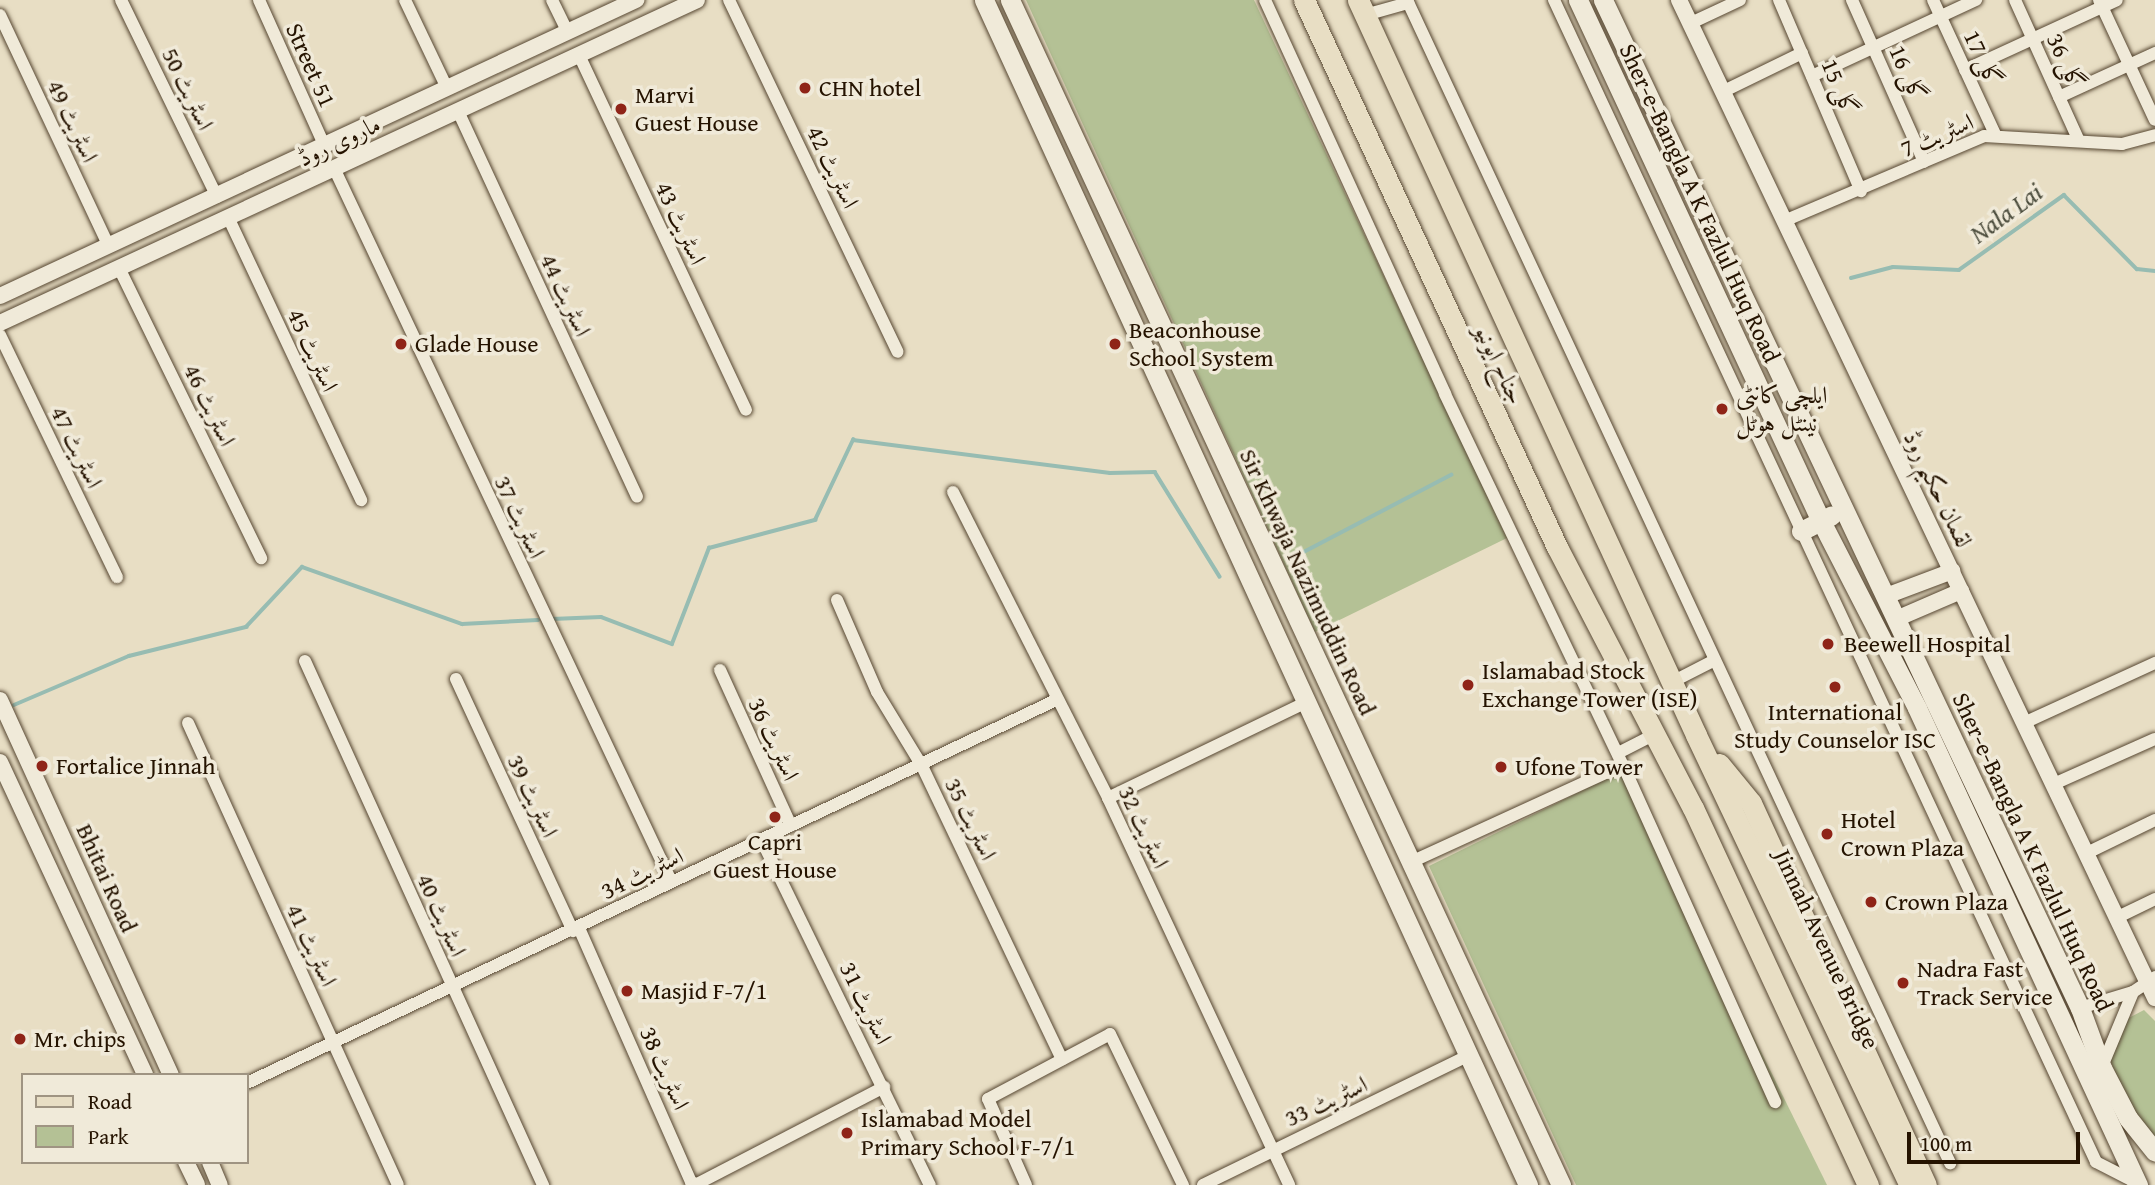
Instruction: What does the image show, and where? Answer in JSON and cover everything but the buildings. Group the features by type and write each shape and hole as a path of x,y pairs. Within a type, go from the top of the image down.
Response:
{"main road":[{"name":"Sir Khwaja Nazimuddin Road","path":"984,0 1528,1185"},
{"name":"Sir Khwaja Nazimuddin Road","path":"1010,0 1561,1185"},
{"name":"جناح ایونیو","path":"1304,0 1557,547 1654,741"},
{"name":"Sher-e-Bangla A K Fazlul Huq Road","path":"1578,0 1821,521 1917,708 2138,1184"},
{"name":"Sher-e-Bangla A K Fazlul Huq Road","path":"1603,0 2080,1009 2102,1068 2128,1118 2155,1152"},
{"name":"جناح ایونیو","path":"1361,8 1696,735"},
{"path":"1801,531 1842,510"},
{"path":"1696,735 1751,803 1926,1185"},
{"name":"Jinnah Avenue Bridge","path":"1696,735 1910,1185"},
{"path":"1654,741 1693,808 1868,1185"},
{"path":"1654,741 1692,839 1851,1182"},
{"path":"1431,976 1457,961"},
{"path":"1912,1152 1933,1185"}],"street":[{"name":"اسٹریٹ 50","path":"121,0 217,197"},
{"name":"Street 51","path":"259,0 325,147"},
{"path":"405,0 458,111"},
{"path":"552,0 579,55"},
{"name":"ماروی روڈ","path":"0,296 325,147 446,86 636,0"},
{"name":"ماروی روڈ","path":"0,323 120,270 228,217 697,0"},
{"name":"اسٹریٹ 42","path":"729,0 898,352"},
{"path":"1265,0 1445,394 1620,759 1775,1102"},
{"path":"1554,0 2069,1107 2100,1167 2138,1184"},
{"name":"لقمان حکیم روڈ","path":"1679,0 2118,917 2151,979 2155,999"},
{"path":"1690,23 1740,0"},
{"name":"گلی 15","path":"1779,0 1861,191"},
{"name":"گلی 16","path":"1852,0 1924,162"},
{"name":"گلی 17","path":"1933,0 1995,134"},
{"path":"1812,76 1976,0"},
{"name":"گلی 36","path":"2015,0 2078,139"},
{"path":"1965,70 2033,39 2101,3 2117,0"},
{"path":"1361,8 1408,1 1950,1163"},
{"path":"2101,3 2155,120"},
{"name":"اسٹریٹ 49","path":"0,15 108,245"},
{"path":"2059,97 2155,52"},
{"path":"1723,92 1802,53"},
{"name":"اسٹریٹ 43","path":"579,55 746,410"},
{"name":"اسٹریٹ 44","path":"458,111 636,496"},
{"name":"اسٹریٹ 7","path":"1784,221 1995,134 2122,144 2155,135"},
{"path":"325,147 334,168"},
{"name":"اسٹریٹ 37","path":"334,168 671,881"},
{"path":"217,197 228,217"},
{"name":"اسٹریٹ 45","path":"228,217 361,500"},
{"path":"108,245 120,270"},
{"name":"اسٹریٹ 46","path":"120,270 261,558"},
{"name":"اسٹریٹ 47","path":"0,335 117,577"},
{"name":"اسٹریٹ 32","path":"953,492 1056,700 1108,798 1289,1185"},
{"path":"1886,596 1952,571"},
{"path":"1896,619 1961,591"},
{"name":"اسٹریٹ 35","path":"837,600 877,692 922,766 1062,1059"},
{"path":"1672,682 1715,660"},
{"name":"اسٹریٹ 40","path":"306,661 542,1185"},
{"path":"2026,722 2154,666"},
{"name":"اسٹریٹ 36","path":"720,670 791,826"},
{"name":"اسٹریٹ 39","path":"456,679 576,929"},
{"name":"Bhitai Road","path":"0,700 170,1073"},
{"name":"اسٹریٹ 34","path":"248,1083 576,929 671,881 922,766 1056,700"},
{"path":"1108,798 1307,702"},
{"name":"اسٹریٹ 41","path":"188,723 398,1185"},
{"path":"2056,783 2155,739"},
{"path":"1412,862 1654,741"},
{"name":"Bhitai Road","path":"0,762 144,1073"},
{"path":"19,803 43,791"},
{"path":"2089,852 2155,820"},
{"name":"اسٹریٹ 31","path":"762,841 930,1185"},
{"path":"2118,917 2155,899"},
{"name":"اسٹریٹ 38","path":"576,929 691,1182 698,1185"},
{"path":"2080,1009 2133,992 2151,979"},
{"path":"2092,1088 2133,992"},
{"path":"1026,1185 988,1099 1113,1034 1184,1185"},
{"name":"اسٹریٹ 33","path":"1203,1185 1468,1056"},
{"path":"698,1185 884,1087"},
{"path":"187,1164 197,1185"},
{"path":"211,1164 220,1185"}],"green space":[{"path":"1026,0 1254,0 1507,538 1315,632"},
{"path":"1622,771 1827,1185 1576,1185 1429,866"},
{"path":"2144,1010 2155,1021 2155,1142 2125,1102 2107,1050 2119,1023"}],"waterway":[{"name":"Nala Lai","path":"1851,278 1893,267 1959,270 2064,195 2137,269 2155,271"},
{"path":"552,619 601,617 672,644 709,548 815,520 853,440 1110,473 1155,472 1220,577"},
{"path":"1298,555 1451,475"},
{"path":"14,705 129,656 246,627 302,567 462,624 538,620"}],"place":[{"name":"CHN hotel","path":"805,88"},
{"name":"Marvi Guest House","path":"621,109"},
{"name":"Glade House","path":"401,344"},
{"name":"Beaconhouse School System","path":"1115,344"},
{"name":"ایلچی کانٹی نینٹل ہوٹل","path":"1722,409"},
{"name":"Beewell Hospital","path":"1828,644"},
{"name":"Islamabad Stock Exchange Tower (ISE)","path":"1468,685"},
{"name":"International Study Counselor ISC","path":"1835,687"},
{"name":"Fortalice Jinnah","path":"42,766"},
{"name":"Ufone Tower","path":"1501,767"},
{"name":"Capri Guest House","path":"775,817"},
{"name":"Hotel Crown Plaza","path":"1827,834"},
{"name":"Crown Plaza","path":"1871,902"},
{"name":"Nadra Fast Track Service","path":"1903,983"},
{"name":"Masjid F-7/1","path":"627,991"},
{"name":"Mr. chips","path":"20,1039"},
{"name":"Islamabad Model Primary School F-7/1","path":"847,1133"}]}
